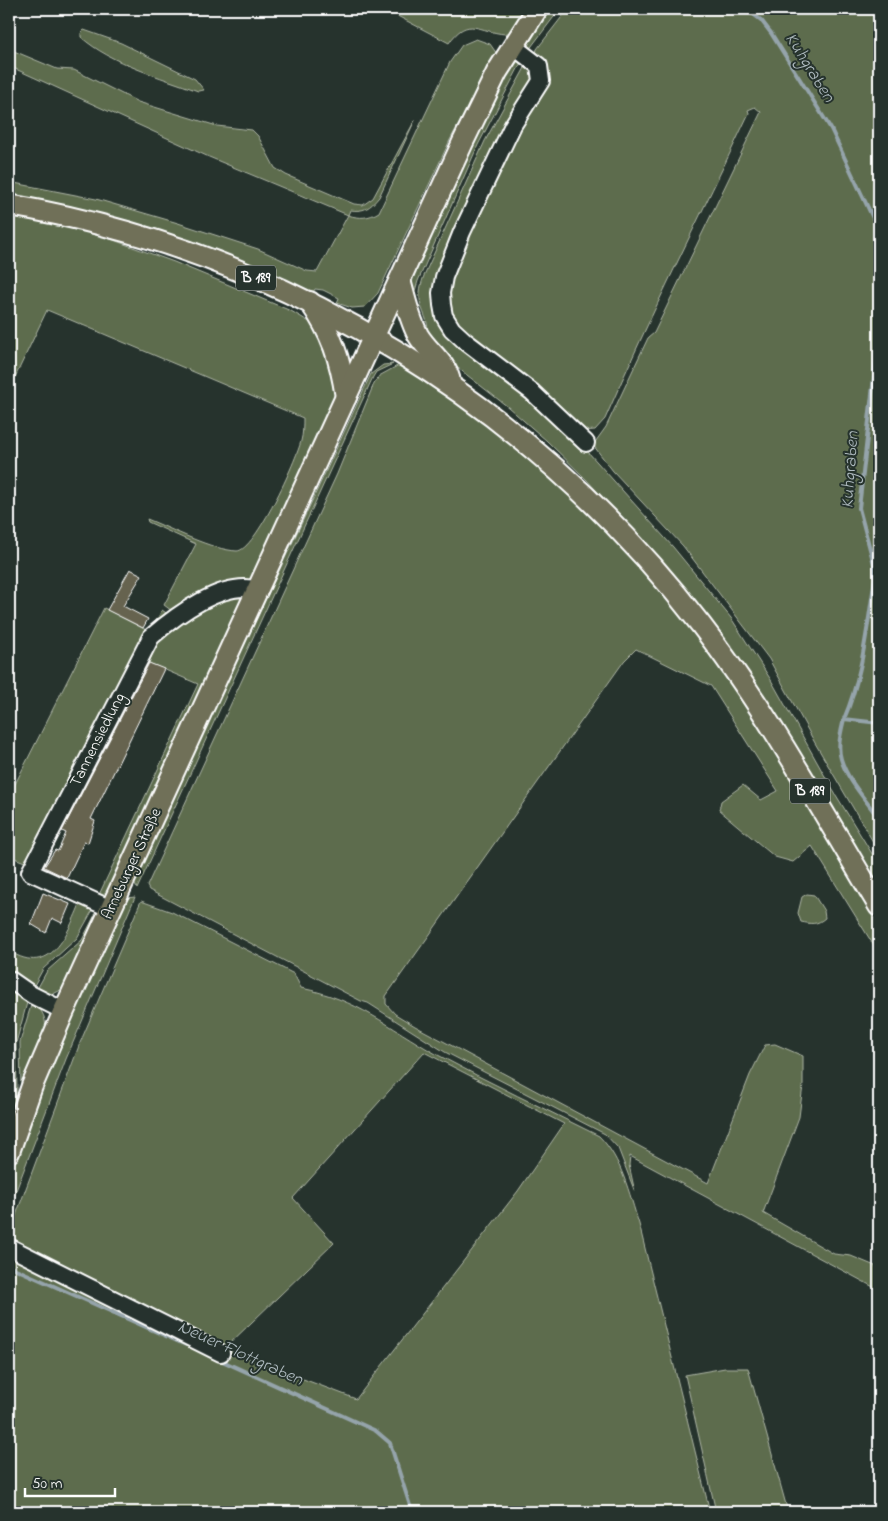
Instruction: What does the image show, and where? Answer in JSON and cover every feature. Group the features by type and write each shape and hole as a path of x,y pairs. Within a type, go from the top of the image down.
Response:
{"main road":[{"name":"Arneburger Straße","path":"9,1152 32,1086 64,1011 373,336 486,93 513,46 538,9"},
{"name":"B 189","path":"9,205 79,220 176,248 226,265 310,302 373,336 450,384 510,429 556,468 610,519 666,581 703,627 752,699 879,906"},
{"path":"400,280 418,334 427,349 448,372 450,384"},
{"path":"310,302 322,319 335,346 341,364 346,397"}],"street":[{"path":"513,46 539,66 541,81 513,125 462,232 444,277 441,293 444,316 452,329 464,341 532,392 586,443"},
{"name":"Tannensiedlung","path":"111,909 30,872 151,637 172,621 216,594 237,587 260,585"},
{"path":"9,979 64,1011"},
{"path":"9,1248 221,1353"}],"green space":[{"path":"384,9 529,9 512,31 505,34 468,27 456,34 449,43"},
{"path":"546,9 560,9 528,51 525,44"},
{"path":"568,9 879,9 879,852 815,743 769,659 683,546 613,471 593,445 606,427 648,338 654,333 761,112 755,107 748,110 749,113 605,419 595,430 582,431 510,371 451,318 446,287 519,126 546,83 536,53 537,49"},
{"path":"84,30 121,43 195,79 204,90 198,91 153,75 107,55 81,37 81,33"},
{"path":"476,39 490,44 497,54 450,140 378,293 365,307 352,308 337,303 339,298 323,290 315,289 313,292 232,256 175,238 9,198 9,182 96,199 258,249 307,271 317,272 348,215 364,217 372,216 379,212 450,62 462,45"},
{"path":"9,49 57,69 74,70 138,102 217,126 252,130 258,136 275,168 286,175 354,204 363,205 373,198 415,120 379,197 366,208 350,210 348,215 209,157 9,66"},
{"path":"516,60 522,61 478,145 418,281 415,291 417,306 410,290 418,261 489,104"},
{"path":"527,64 530,65 535,77 493,158 439,313 563,424 673,547 731,618 771,680 831,787 879,865 879,892 642,541 586,479 547,441 508,407 449,361 427,332 428,328 420,300 423,278 485,141"},
{"path":"9,213 94,233 174,262 291,311 313,324 325,338 337,386 335,397 253,580 176,614 164,605 196,544 148,522 147,519 216,547 237,551 245,547 264,521 284,484 302,438 303,418 47,310 9,390"},
{"path":"393,364 376,372 373,377 137,889 133,880 371,374 383,365"},
{"path":"399,365 525,450 628,549 723,667 879,921 879,954 812,846 793,862 775,857 719,810 721,801 743,785 761,800 778,791 711,686 636,649 624,661 386,996 386,1004 395,1014 415,1026 708,1183 750,1075 765,1045 775,1044 803,1056 803,1085 799,1117 763,1213 834,1254 851,1256 875,1266 879,1271 879,1290 630,1156 629,1165 635,1192 618,1148 605,1134 445,1052 368,1003 149,890 147,886 337,474 373,386 379,376"},
{"path":"237,590 246,598 109,898 97,899 198,684 149,663 160,633"},
{"path":"104,608 150,632 162,610 169,615 30,864 9,856 9,796"},
{"path":"807,894 814,895 824,911 825,918 817,923 801,922 798,913 802,897"},
{"path":"135,897 66,1059 9,1209 9,1176 37,1094 127,898"},
{"path":"141,901 172,912 294,974 301,988 339,999 356,1007 436,1054 599,1136 614,1155 619,1166 639,1224 710,1512 9,1512 9,1234 80,1043","holes":["424,1052 564,1124 518,1191 356,1399 224,1349 334,1243 293,1198"]},
{"path":"81,902 95,906 77,938 43,969 32,989 9,973 9,951 24,958 36,959 47,956 56,949 70,927"},
{"path":"98,909 100,917 82,959 69,981 62,989 55,993 48,994 36,991 47,971 82,940"},
{"path":"9,986 28,999 16,1043 17,1091 9,1117"},
{"path":"32,1002 41,1011 45,1021 45,1032 38,1056 21,1089 20,1042"},
{"path":"725,1368 748,1368 788,1512 716,1512 685,1375"}],"building":[{"path":"130,569 142,575 123,606 148,619 143,628 107,610"},
{"path":"149,663 164,669 91,819 95,821 88,843 84,842 67,878 44,867 55,850 58,851 66,833 62,831"},
{"path":"43,893 70,904 62,923 52,918 46,933 31,924"}],"waterway":[{"name":"Kuhgraben","path":"746,9 761,20 771,33 831,129 879,231"},
{"name":"Kuhgraben","path":"879,333 859,508 875,568 875,579 860,668 844,719 879,723"},
{"path":"844,719 839,744 841,759 852,782 879,819"},
{"name":"Neuer Flottgraben","path":"9,1266 186,1345"},
{"name":"Neuer Flottgraben","path":"220,1360 376,1431 390,1443 412,1512"}]}
